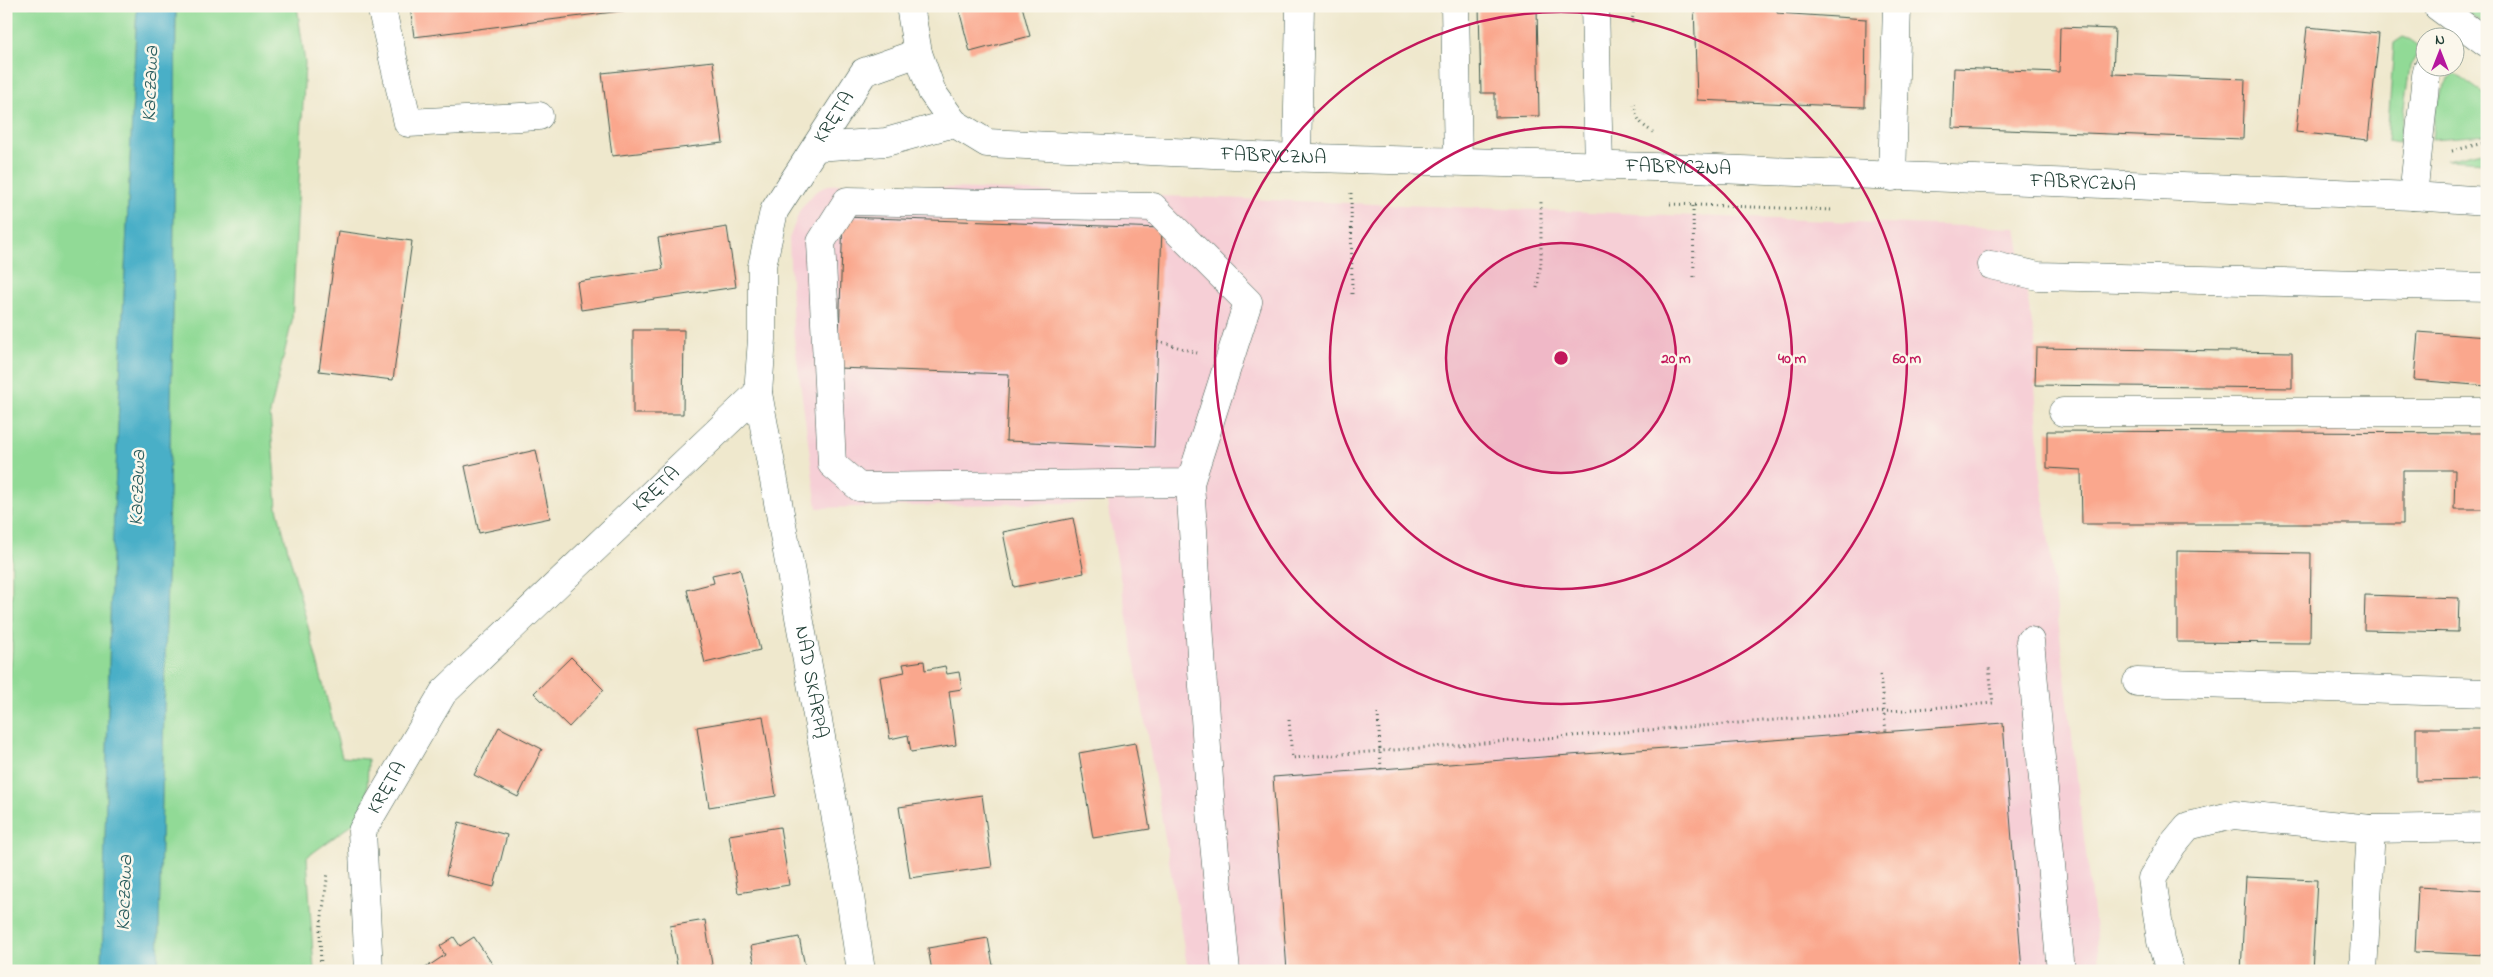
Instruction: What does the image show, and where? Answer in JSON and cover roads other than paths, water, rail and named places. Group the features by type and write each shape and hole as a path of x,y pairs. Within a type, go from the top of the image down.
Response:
{"street":[{"path":"380,6 408,124 540,116"},
{"path":"910,6 918,53"},
{"path":"1297,158 1300,6"},
{"path":"1455,6 1458,161"},
{"path":"1594,6 1599,166"},
{"path":"1892,177 1898,6"},
{"path":"2437,6 2486,43"},
{"path":"2466,40 2486,43"},
{"name":"FABRYCZNA","path":"918,53 932,92 954,124 987,143 1297,158 1599,166 2413,196 2487,201"},
{"name":"KRĘTA","path":"369,971 362,831 443,693 758,393 762,339 762,266 774,211 864,72 918,53"},
{"path":"2413,196 2426,78"},
{"path":"817,147 886,142 954,124"},
{"path":"1190,483 860,487 832,464 821,242 847,201 1153,207 1248,302 1190,483 1211,801 1226,971"},
{"path":"1991,266 2038,276 2487,287"},
{"name":"NAD SKARPĄ","path":"758,393 847,881 861,971"},
{"path":"2063,412 2487,412"},
{"path":"2030,641 2061,971"},
{"path":"2137,682 2487,693"},
{"path":"2170,971 2161,941 2152,878 2173,844 2188,826 2234,815 2372,830 2487,827"},
{"path":"2363,971 2372,830"}],"water":[{"name":"Kaczawa","path":"137,6 176,6 173,316 158,971 102,971 111,580"}]}
